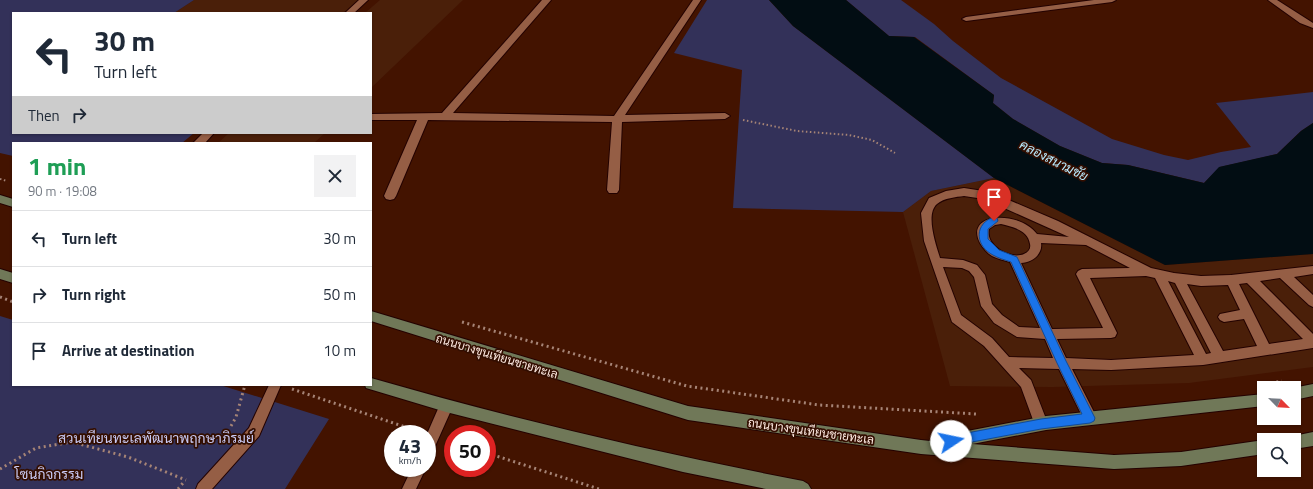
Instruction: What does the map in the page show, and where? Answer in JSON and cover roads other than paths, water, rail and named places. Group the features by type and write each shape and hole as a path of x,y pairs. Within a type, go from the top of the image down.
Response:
{"main road":[{"path":"0,199 12,203"},
{"path":"0,274 12,278"},
{"name":"ถนนบางขุนเทียนชายทะเล","path":"372,316 688,413 921,447 1114,462 1181,460 1257,448"},
{"path":"372,384 446,406 683,465 803,489"},
{"path":"1301,393 1313,390"},
{"path":"921,447 1041,424 1257,401"},
{"path":"1301,441 1313,440"}],"street":[{"path":"350,12 364,0"},
{"path":"445,116 547,0"},
{"path":"613,190 617,119 697,0"},
{"path":"390,196 424,116"},
{"path":"372,117 445,116 617,119 725,116"},
{"path":"199,142 208,134"}],"lane":[{"path":"966,20 1112,0"},
{"path":"1272,0 1302,21 1313,26"},
{"path":"1041,424 1026,384 988,342 956,318 929,241 926,213 933,201 946,195 964,192 986,195 1054,224 1088,242 1154,273 1203,360"},
{"path":"1003,202 1010,220"},
{"path":"1001,220 1010,220 1026,227 1036,238 1036,252 1031,256 1014,259 1005,257 992,250 984,240 984,228 988,224 1001,220"},
{"path":"1036,238 1088,242"},
{"path":"1014,259 1048,334 1090,418"},
{"path":"936,262 963,264 973,268 979,275 987,306 998,319 1017,332 1048,334 1111,334 1082,274 1154,273 1201,281 1231,280 1282,273 1312,271"},
{"path":"1282,273 1313,302"},
{"path":"1178,278 1220,358"},
{"path":"1249,278 1313,343"},
{"path":"1231,280 1266,351"},
{"path":"1224,317 1248,314"},
{"path":"1007,362 1111,365 1203,360 1313,343"},
{"path":"197,486 254,432 275,386"},
{"path":"436,428 446,406"},
{"path":"409,489 414,477"}],"water":[{"name":"คลองสนามชัย","path":"769,0 846,0 889,36 914,37 994,95 993,103 1013,119 1060,146 1102,163 1128,165 1204,183 1219,167 1277,154 1301,131 1313,123 1313,254 1165,265 994,178 793,26"}],"park label":[{"name":"สวนเทียนทะเลพัฒนาพฤกษาภิรมย์","path":"156,437"},
{"name":"โซนกิจกรรม","path":"49,473"}]}
